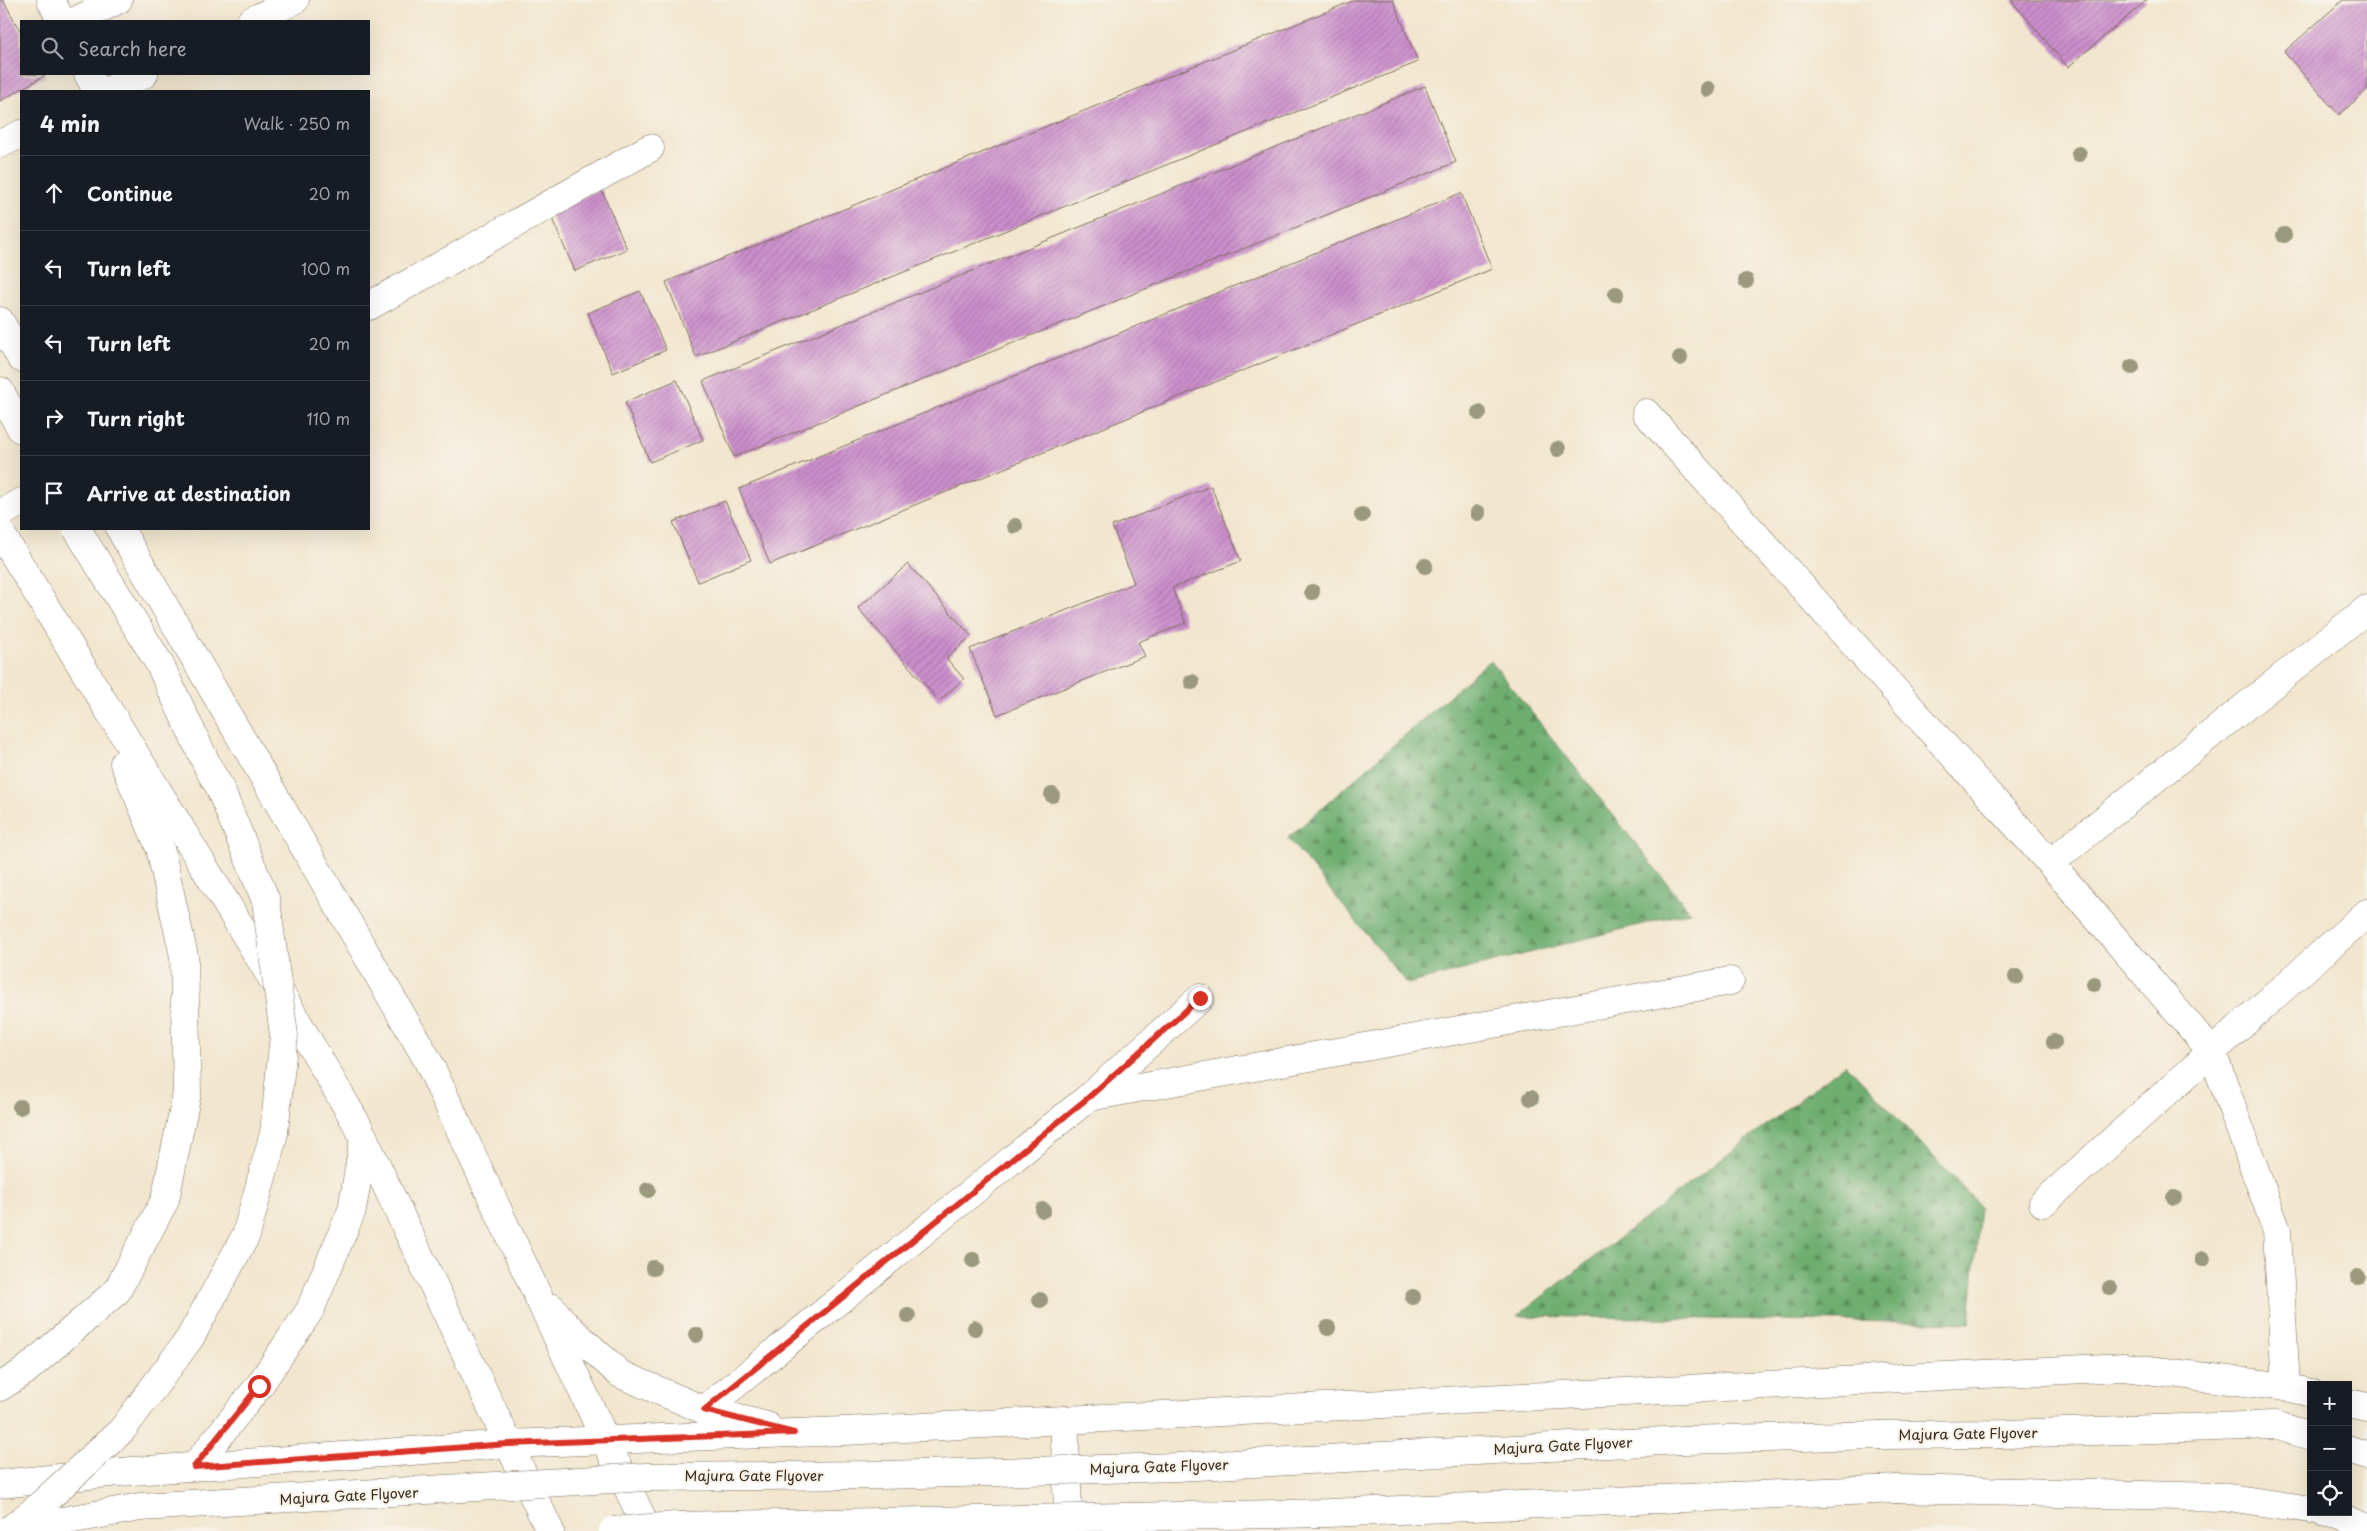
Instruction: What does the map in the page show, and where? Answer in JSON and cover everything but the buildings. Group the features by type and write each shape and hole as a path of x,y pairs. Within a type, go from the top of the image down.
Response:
{"main road":[{"path":"50,0 60,20"},
{"path":"77,20 118,0"},
{"path":"253,20 295,0"},
{"path":"89,75 96,90"},
{"path":"110,90 142,75"},
{"path":"0,144 20,134"},
{"path":"370,305 650,148"},
{"path":"0,321 20,356"},
{"path":"0,391 20,427"},
{"path":"0,1484 119,1472 508,1444 794,1433 2124,1367 2299,1390 2277,1231 2212,1052 2050,863 1646,413"},
{"path":"0,514 20,503"},
{"path":"8,1531 36,1509 122,1430 190,1338 246,1235 274,1133 284,1035 266,901 227,804 159,664 78,530"},
{"path":"121,530 427,1059 648,1531"},
{"path":"0,532 273,980 364,1138 550,1531"},
{"path":"2050,863 2367,609"},
{"path":"0,1387 25,1371 117,1291 165,1200 187,1093 184,956 160,848 85,672"},
{"path":"2043,1204 2367,914"},
{"path":"1089,1097 1730,981"},
{"path":"704,1410 1089,1097 1200,998"},
{"path":"194,1467 259,1386 310,1310 352,1210 364,1138"},
{"path":"530,1281 564,1323 620,1374 704,1410 794,1433"},
{"path":"2352,1403 2367,1407"},
{"path":"1064,1420 1069,1531"},
{"name":"Majura Gate Flyover","path":"8,1531 140,1507 646,1477 881,1475 1177,1468 1683,1440 2275,1425 2307,1435"},
{"path":"2352,1450 2367,1455"},
{"path":"613,1531 675,1526 1328,1513 1898,1489 2222,1497 2307,1509"},
{"path":"2342,1516 2367,1526"}],"green space":[{"path":"1490,660 1690,912 1407,984 1288,838"},
{"path":"1846,1064 1980,1206 1970,1323 1517,1316"}],"route":[{"path":"259,1386 194,1467 508,1444 794,1433 704,1410 1089,1097 1200,998"}]}
